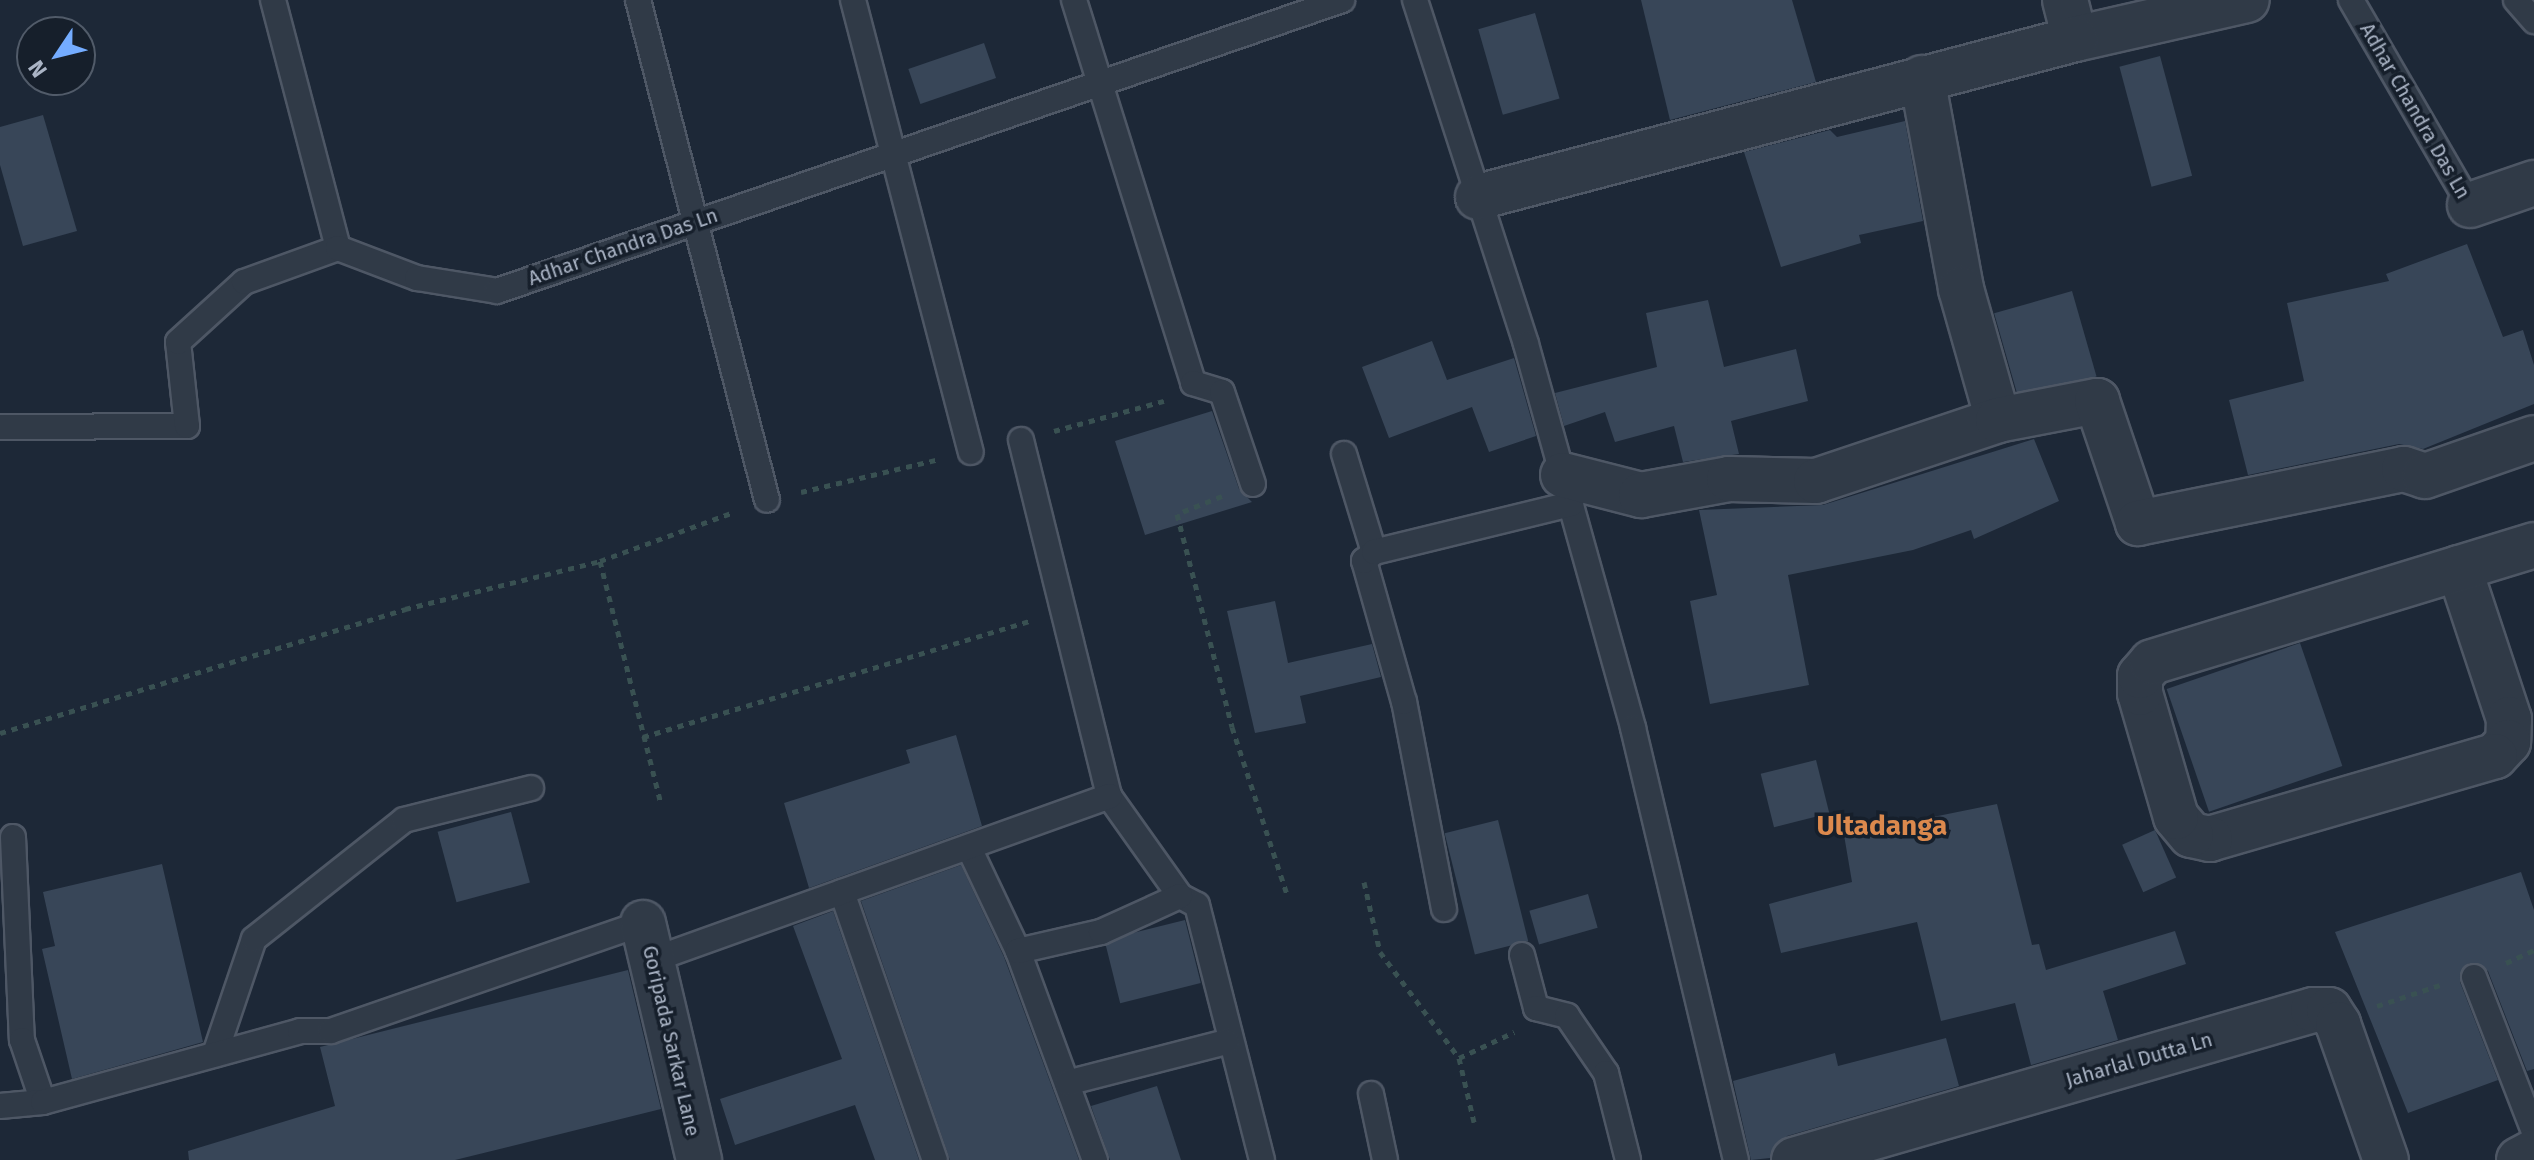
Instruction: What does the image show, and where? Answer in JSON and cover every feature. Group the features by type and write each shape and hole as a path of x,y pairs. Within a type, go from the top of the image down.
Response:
{"street":[{"path":"1478,197 1922,78 2070,19 2247,0"},
{"path":"1922,78 1961,289 1998,420"},
{"name":"Adhar Chandra Das Ln","path":"2470,205 2534,183"},
{"path":"1567,490 1641,495 1729,479 1816,481 1998,420 2097,401 2138,523 2404,469 2425,476 2534,438"},
{"path":"2459,568 2509,719 2508,742 2495,756 2210,839 2191,835 2176,817 2140,693 2140,676 2152,662 2534,545"},
{"name":"Goripada Sarkar Lane","path":"647,942 699,1160"},
{"name":"Jaharlal Dutta Ln","path":"1794,1160 2313,1010 2329,1010 2338,1024"},
{"path":"2338,1024 2386,1160"},
{"path":"2519,1160 2534,1152"}],"lane":[{"path":"0,427 187,426 178,342 244,282 338,248 273,0"},
{"path":"638,0 767,500"},
{"path":"853,0 971,452"},
{"path":"1074,0 1193,383 1222,392 1253,484"},
{"name":"Adhar Chandra Das Ln","path":"338,248 417,278 497,291 693,221 894,158 1342,0"},
{"path":"1415,0 1567,490 1633,728 1736,1160"},
{"name":"Adhar Chandra Das Ln","path":"2351,0 2470,205"},
{"path":"2516,0 2534,21"},
{"path":"1021,440 1109,796 1180,896 1197,905 1227,1042 1262,1160"},
{"path":"1344,454 1374,552"},
{"path":"1444,909 1404,702 1364,561 1374,552 1567,490"},
{"path":"215,1054 254,939 404,820 531,788"},
{"path":"0,1106 43,1102 300,1031 331,1031 647,942 842,892 1109,796"},
{"path":"13,837 22,1040 43,1102"},
{"path":"969,848 1018,951 1095,1160"},
{"path":"842,892 935,1160"},
{"path":"1018,951 1101,932 1180,896"},
{"path":"1522,955 1536,1008 1567,1016 1606,1073 1628,1160"},
{"path":"2474,977 2534,1132"},
{"path":"1067,1083 1227,1042"},
{"path":"1371,1094 1385,1160"}],"path":[{"path":"1021,440 1184,396 1193,383"},
{"path":"0,733 405,609 600,561 767,500 971,452"},
{"path":"1253,484 1177,514 1232,727 1288,897"},
{"path":"600,561 661,804"},
{"path":"643,737 1063,612"},
{"path":"1364,882 1380,952 1459,1058 1474,1122"},
{"path":"2338,1024 2405,994 2474,977 2534,950"},
{"path":"1459,1058 1516,1031 1536,1008"}],"building":[{"path":"1641,0 1792,0 1816,82 1670,120"},
{"path":"1535,13 1560,99 1503,115 1478,29"},
{"path":"984,43 996,78 920,104 908,69"},
{"path":"2160,56 2192,176 2152,187 2119,67"},
{"path":"43,115 77,231 23,246 0,165 0,127"},
{"path":"1905,121 1923,221 1859,235 1861,243 1781,267 1744,152 1830,130 1837,137"},
{"path":"2467,244 2503,337 2523,330 2534,365 2534,404 2423,449 2399,444 2248,475 2229,400 2304,381 2287,303 2389,281 2386,274"},
{"path":"2072,291 2097,377 2019,399 1994,313"},
{"path":"1708,300 1724,367 1796,349 1808,401 1731,421 1739,454 1683,462 1674,426 1615,442 1605,412 1564,426 1555,393 1657,367 1646,313"},
{"path":"1432,341 1447,380 1514,358 1536,436 1489,452 1472,407 1389,438 1362,367"},
{"path":"1212,411 1239,489 1252,502 1145,535 1115,441"},
{"path":"2034,439 2059,501 1974,539 1971,530 1913,550 1788,575 1809,685 1710,704 1690,601 1717,595 1699,510 1823,505"},
{"path":"1275,601 1288,663 1372,644 1381,677 1300,696 1306,723 1255,733 1227,611"},
{"path":"2300,643 2342,766 2209,812 2167,689"},
{"path":"956,735 982,826 809,888 784,803 910,763 906,750"},
{"path":"1816,760 1829,813 1774,827 1761,774"},
{"path":"1997,804 2032,945 2039,944 2046,970 2175,931 2186,964 2103,991 2118,1040 2031,1065 2015,1003 1941,1021 1917,922 1781,953 1769,904 1852,882 1844,835"},
{"path":"511,812 530,883 456,902 438,832"},
{"path":"1498,820 1528,941 1475,955 1445,833"},
{"path":"2155,830 2176,878 2143,892 2122,845"},
{"path":"162,864 203,1042 72,1079 42,949 55,946 43,892"},
{"path":"961,865 1004,957 1079,1160 950,1160 861,901"},
{"path":"2521,872 2534,910 2534,1069 2527,1071 2488,971 2469,963 2460,982 2498,1080 2408,1113 2335,932"},
{"path":"1588,894 1598,928 1539,944 1529,911"},
{"path":"833,911 919,1160 875,1160 855,1105 735,1145 720,1099 842,1059 793,926"},
{"path":"1185,920 1201,983 1120,1003 1104,940"},
{"path":"628,970 661,1109 455,1160 189,1160 188,1151 335,1106 320,1047"},
{"path":"1946,1038 1959,1086 1787,1136 1770,1158 1751,1160 1733,1081 1835,1053 1838,1066"},
{"path":"1157,1086 1181,1160 1110,1160 1091,1106"}],"district":[{"name":"Ultadanga","path":"1882,826"}]}
